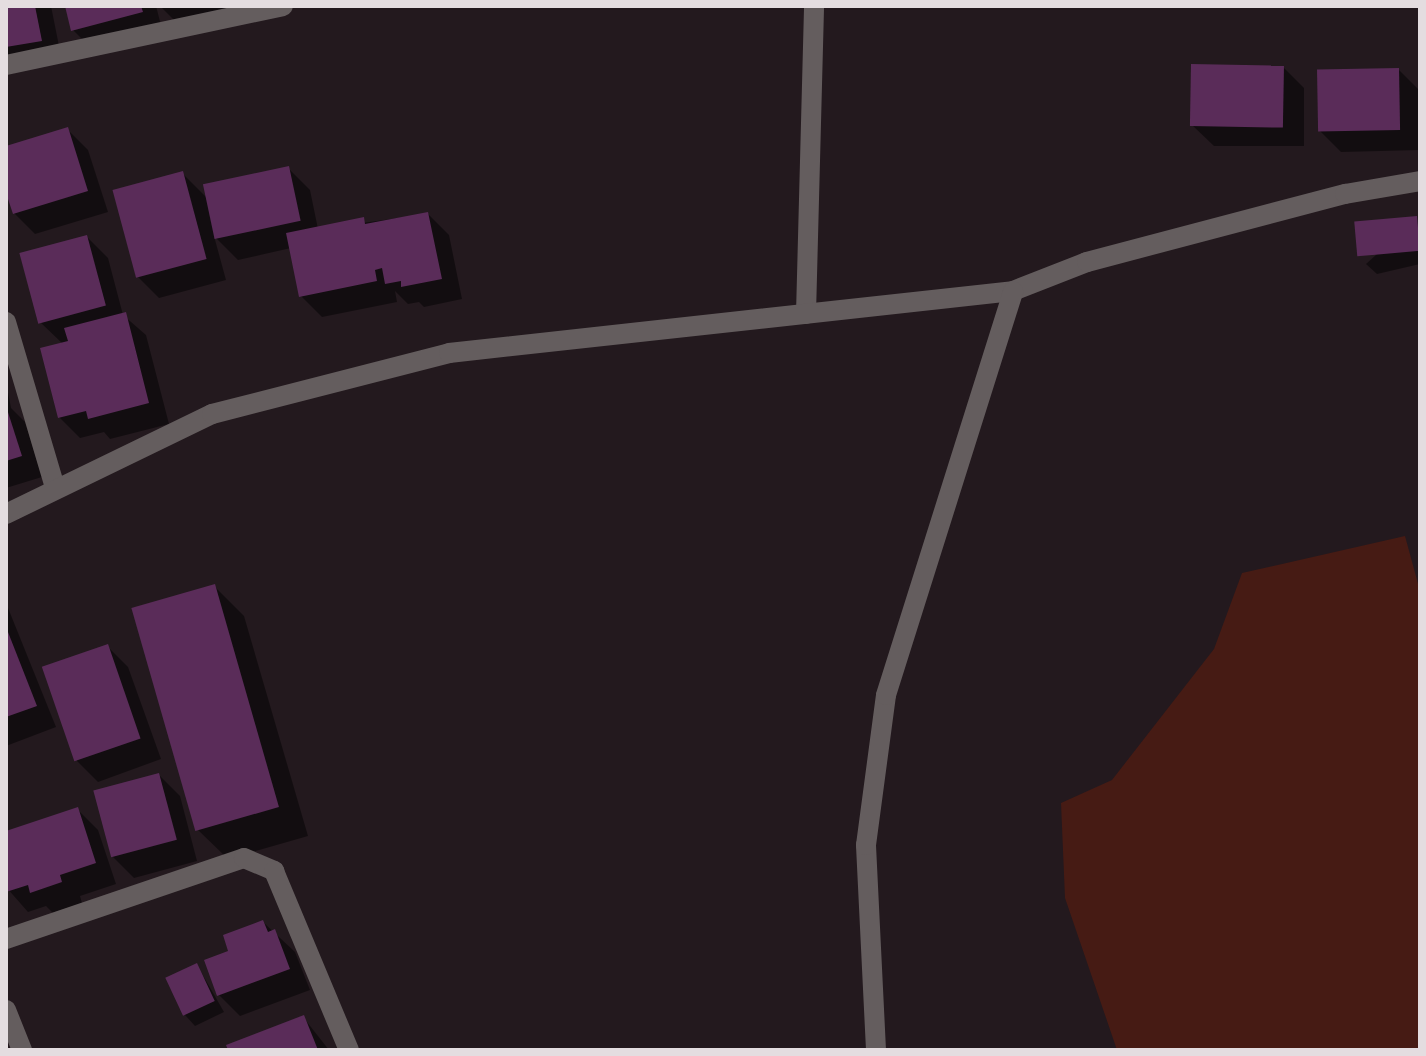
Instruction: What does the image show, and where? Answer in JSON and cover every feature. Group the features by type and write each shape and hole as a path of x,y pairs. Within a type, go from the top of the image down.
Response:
{"street":[{"path":"6,65 283,6"},
{"path":"806,314 814,6"},
{"path":"6,514 55,487 212,414 449,353 1013,291 1087,262 1345,194 1420,181"},
{"path":"876,1050 866,845 886,695 1013,291"},
{"path":"6,322 55,487"},
{"path":"6,939 244,858 274,871 349,1050"},
{"path":"6,1010 22,1050"}],"shaded area":[{"path":"1405,536 1420,591 1420,1050 1117,1050 1065,898 1061,803 1112,780 1214,649 1242,573"}],"building":[{"path":"6,6 35,6 42,41 6,47"},
{"path":"65,6 141,6 143,12 71,31"},
{"path":"1191,64 1284,66 1283,128 1190,126"},
{"path":"1399,68 1400,130 1318,131 1317,69"},
{"path":"68,127 88,191 13,214 6,193 6,146"},
{"path":"289,166 301,221 215,239 203,184"},
{"path":"183,171 207,259 136,278 112,190"},
{"path":"428,212 442,279 401,287 401,281 385,284 382,268 375,270 377,281 299,297 286,233 364,217 365,224"},
{"path":"1417,216 1420,251 1357,256 1354,221"},
{"path":"87,235 106,306 38,324 19,253"},
{"path":"126,312 149,403 88,419 86,411 58,418 40,348 68,341 64,328"},
{"path":"6,406 22,456 6,461"},
{"path":"215,584 279,807 195,831 131,608"},
{"path":"6,627 37,706 6,717"},
{"path":"108,644 141,739 74,761 42,667"},
{"path":"159,773 177,840 111,857 93,791"},
{"path":"78,807 96,863 60,875 62,882 30,893 28,885 6,892 6,831"},
{"path":"263,920 268,932 275,929 290,969 217,996 204,960 228,951 223,935"},
{"path":"197,963 215,1001 183,1016 165,978"},
{"path":"304,1015 318,1050 228,1050 226,1045"}]}
